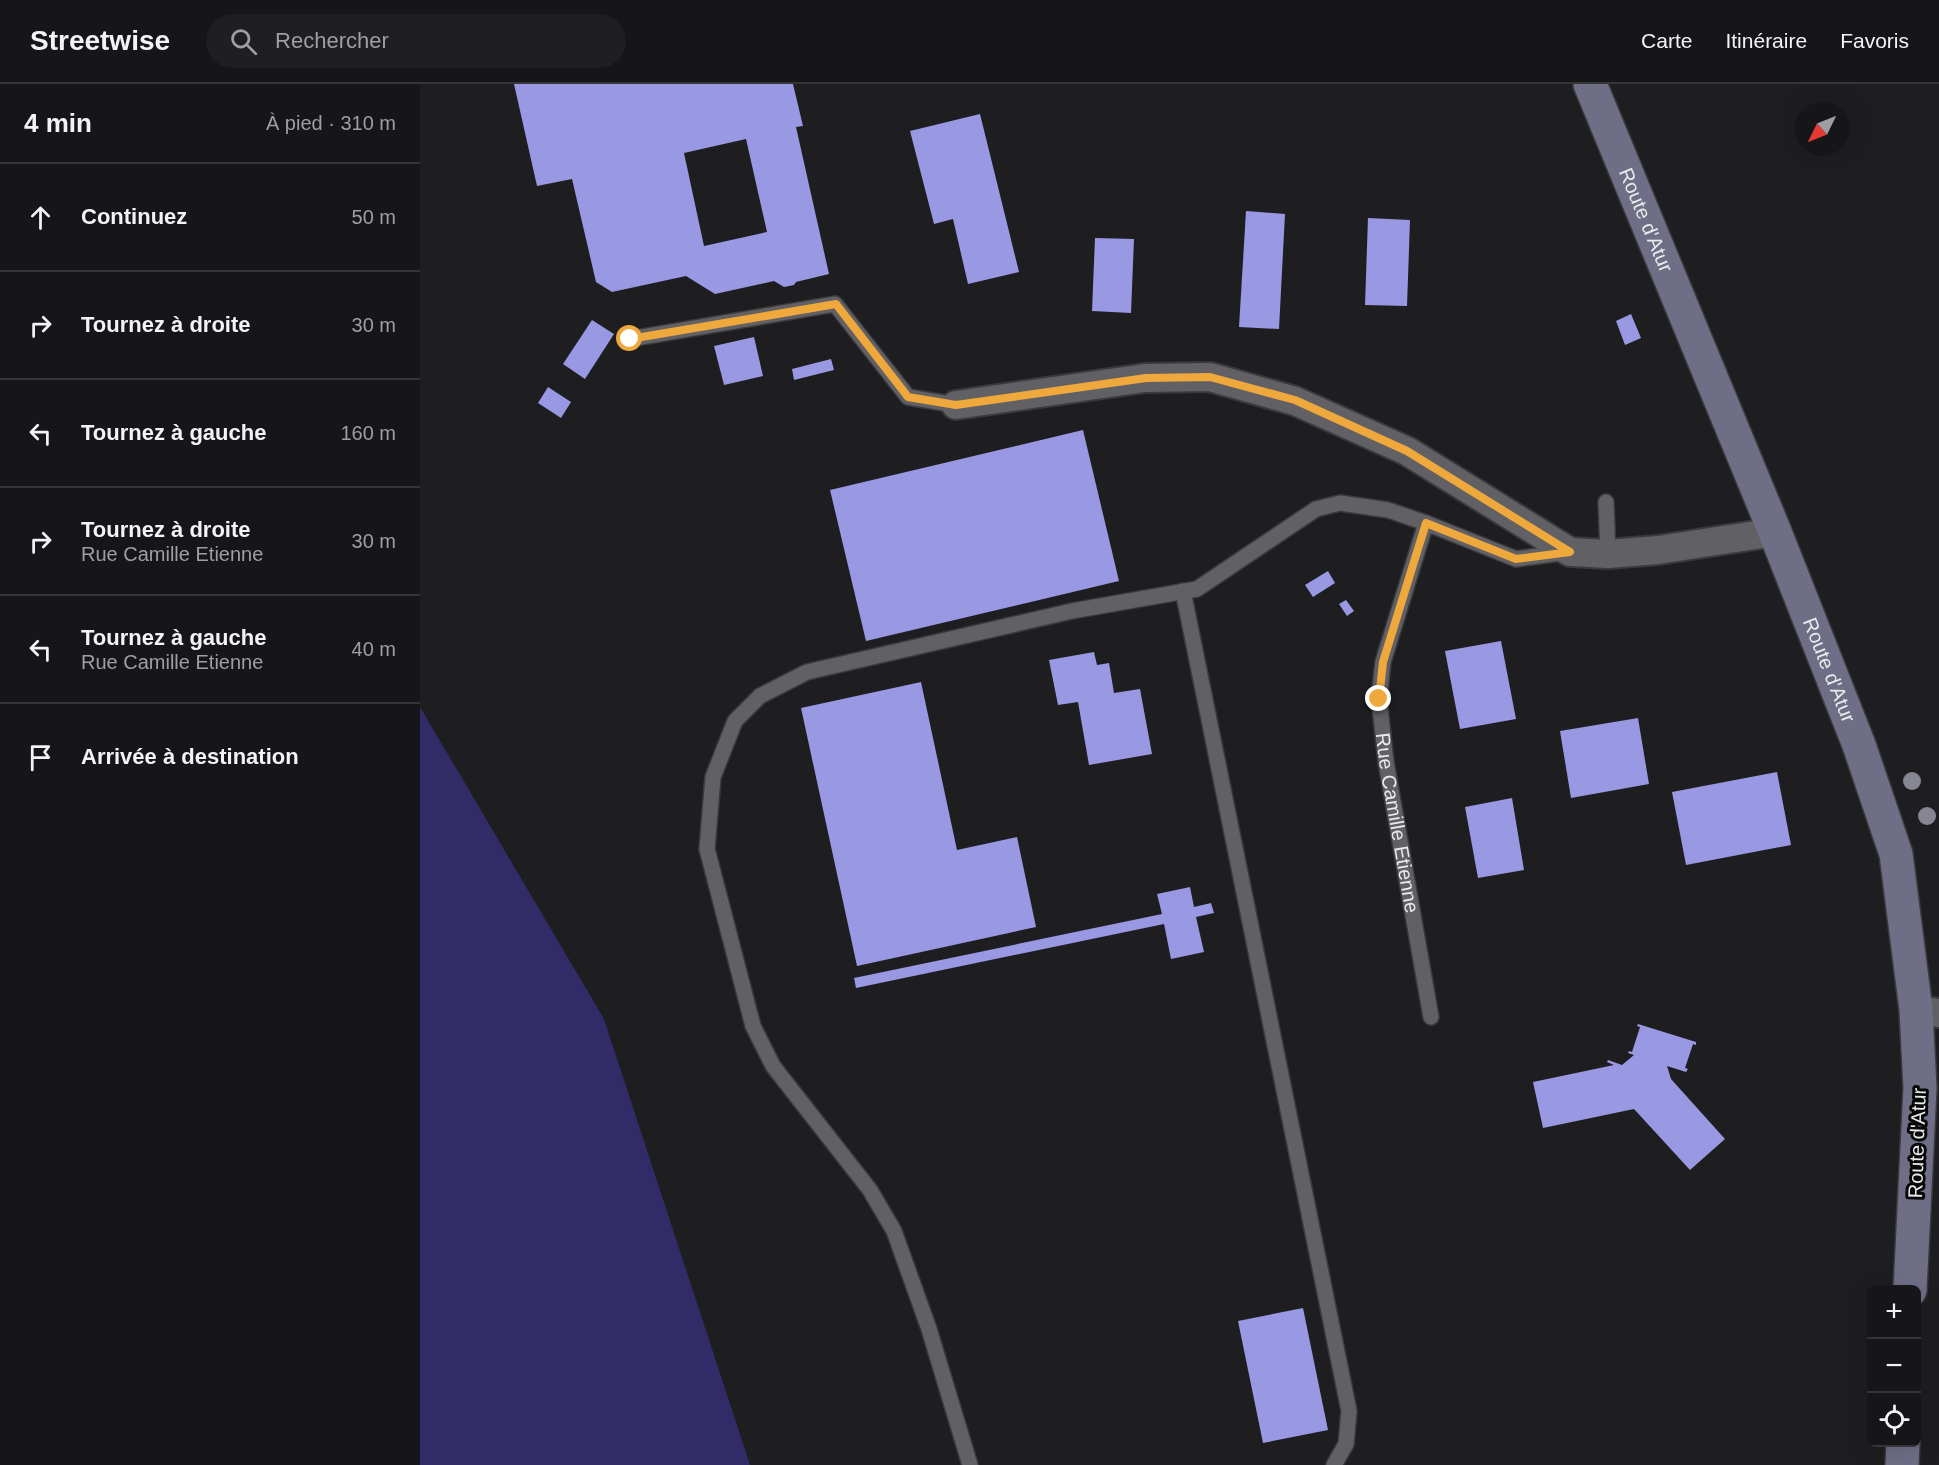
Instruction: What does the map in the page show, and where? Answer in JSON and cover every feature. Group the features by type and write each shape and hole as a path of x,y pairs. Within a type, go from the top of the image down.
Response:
{"street":[{"name":"Route d'Atur","path":"1598,88 1859,745 1896,854 1927,1011 1920,1088 1910,1285"},
{"path":"956,405 1146,378 1210,377 1295,400 1407,451 1570,552 1608,554 1658,550 1775,532"},
{"path":"1902,1465 1903,1447"}],"lane":[{"path":"630,339 836,304 908,397 956,405"},
{"path":"1606,502 1608,554"},
{"path":"970,1465 930,1329 894,1231 870,1190 773,1066 753,1026 706,849 713,777 735,722 760,696 807,672 1072,611 1197,589 1316,509 1340,503 1388,510 1516,559 1570,552"},
{"name":"Rue Camille Etienne","path":"1426,523 1383,662 1379,699 1386,762 1431,1017"},
{"path":"1184,591 1349,1411 1346,1444 1334,1465"}],"shaded area":[{"path":"420,707 604,1019 750,1465 420,1465"}],"building":[{"path":"514,84 793,84 803,126 796,127 829,274 784,287 774,281 715,294 686,276 612,292 596,282 572,179 537,186","holes":["746,139 767,232 704,246 684,153"]},
{"path":"980,114 1019,272 968,284 953,219 934,224 910,131"},
{"path":"1246,211 1285,214 1279,329 1239,327"},
{"path":"1368,218 1410,220 1407,306 1365,305"},
{"path":"1095,238 1134,239 1131,313 1092,311"},
{"path":"1631,314 1641,338 1625,345 1616,321"},
{"path":"592,320 614,334 585,379 563,364"},
{"path":"754,337 763,376 724,385 714,346"},
{"path":"831,359 834,370 794,380 792,369"},
{"path":"548,387 571,402 561,418 538,403"},
{"path":"1083,430 1119,581 866,641 830,490"},
{"path":"1328,571 1335,583 1313,597 1305,585"},
{"path":"1346,600 1354,611 1347,616 1339,604"},
{"path":"1501,641 1516,719 1460,729 1445,651"},
{"path":"1094,652 1097,665 1109,663 1114,693 1140,689 1152,754 1089,765 1078,702 1058,705 1049,660"},
{"path":"921,682 957,850 1017,837 1036,927 857,966 801,708"},
{"path":"1638,718 1649,784 1571,798 1560,731"},
{"path":"1777,772 1791,845 1686,865 1672,792"},
{"path":"1512,798 1524,870 1478,878 1465,807"},
{"path":"1190,887 1194,907 1211,903 1214,913 1196,917 1204,952 1171,959 1164,924 856,988 854,978 1162,914 1157,894"},
{"path":"1638,1024 1696,1042 1696,1045 1693,1044 1685,1068 1688,1069 1686,1072 1667,1066 1671,1079 1725,1139 1690,1170 1634,1109 1543,1128 1533,1082 1614,1065 1607,1062 1608,1060 1622,1065 1634,1055 1628,1053 1632,1052 1640,1027 1637,1026"},
{"path":"1303,1308 1328,1430 1263,1443 1238,1321"}],"route":[{"path":"630,339 836,304 908,397 956,405 1146,378 1210,377 1295,400 1407,451 1570,552 1516,559 1426,523 1383,662 1379,699"}]}
